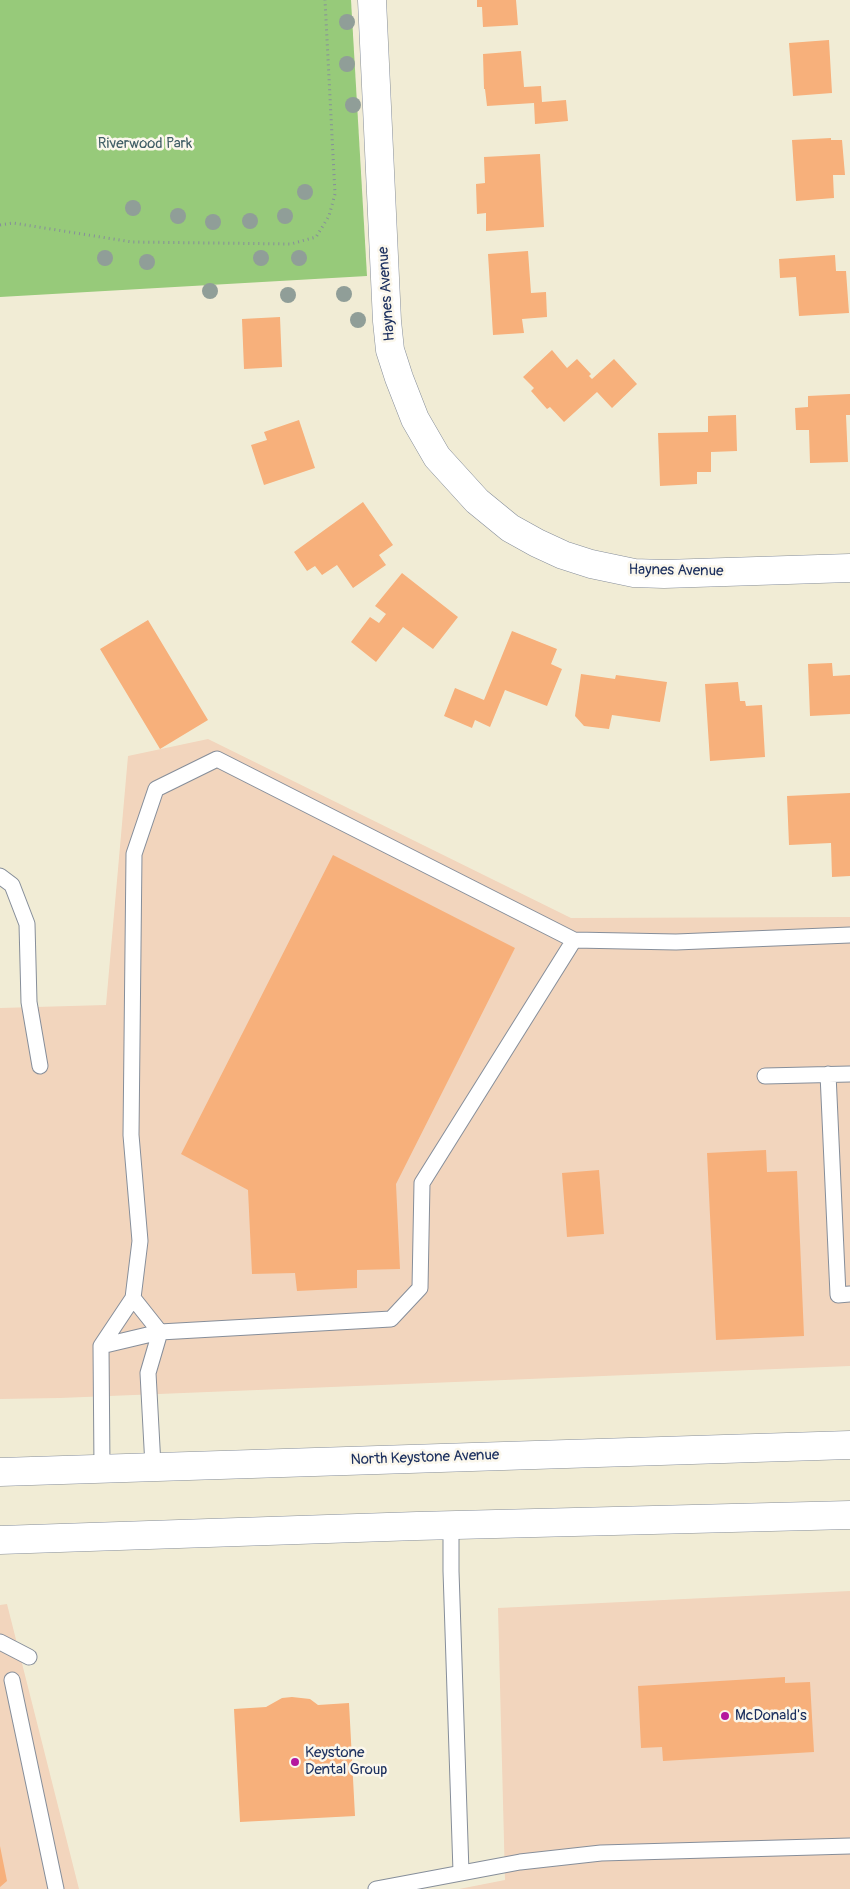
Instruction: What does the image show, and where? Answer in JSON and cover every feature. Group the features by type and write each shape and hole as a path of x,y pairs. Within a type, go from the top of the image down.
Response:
{"main road":[{"name":"Haynes Avenue","path":"372,0 387,321 390,350 415,419 437,457 477,501 510,528 546,547 591,564 620,570 664,574 850,568"},
{"name":"North Keystone Avenue","path":"0,1472 850,1445"},
{"path":"0,1540 850,1515"}],"lane":[{"path":"102,1468 101,1346 133,1298 140,1241 131,1135 134,854 156,789 217,759 574,940 676,942 850,935"},
{"path":"0,876 12,885 27,924 29,1002 40,1066"},
{"path":"101,1346 160,1332 391,1319 420,1288 422,1183 574,940"},
{"path":"828,1074 838,1295 850,1294"},
{"path":"765,1076 850,1074"},
{"path":"133,1298 160,1332"},
{"path":"153,1466 148,1372 160,1332"},
{"path":"451,1526 461,1872"},
{"path":"0,1642 29,1657"},
{"path":"12,1680 56,1889"},
{"path":"376,1889 520,1862 601,1853 850,1846"}],"path":[{"path":"0,225 14,223 132,242 291,244 316,237 329,216 334,194 325,0"}],"shaded area":[{"path":"208,739 571,918 850,917 850,1366 0,1399 0,1008 106,1005 128,756"},
{"path":"850,1591 850,1889 459,1889 505,1880 498,1608"},
{"path":"7,1604 79,1889 0,1889 0,1605"}],"green space":[{"name":"Riverwood Park","path":"0,0 351,0 367,276 0,297"}],"building":[{"path":"477,0 516,0 518,25 483,27 482,7 477,7"},
{"path":"829,40 832,93 793,96 789,43"},
{"path":"521,51 524,87 541,86 542,102 566,100 568,121 535,124 534,103 487,106 484,89 483,54"},
{"path":"831,138 831,140 842,140 845,175 833,175 834,198 796,201 792,140"},
{"path":"540,154 544,227 486,231 486,213 477,214 476,184 485,183 484,157"},
{"path":"528,251 531,293 546,292 547,317 522,319 524,333 493,335 488,254"},
{"path":"835,255 836,271 846,271 849,313 799,316 796,277 780,278 779,259"},
{"path":"280,317 282,367 244,369 242,319"},
{"path":"552,350 567,368 577,359 591,374 589,376 592,379 614,359 637,384 612,408 597,392 564,422 550,407 547,409 531,391 534,388 523,377"},
{"path":"850,394 850,415 846,415 848,462 810,463 809,430 796,430 795,408 808,407 808,396"},
{"path":"736,415 737,451 711,452 711,472 697,472 697,484 660,486 658,433 708,432 708,416"},
{"path":"299,420 315,468 264,485 251,445 267,440 264,432"},
{"path":"363,502 393,545 379,555 386,565 353,588 337,565 322,575 315,566 307,571 294,552"},
{"path":"402,573 458,617 433,649 403,627 376,662 351,642 370,617 379,623 386,614 375,606"},
{"path":"148,620 208,720 160,749 100,649"},
{"path":"512,631 557,649 551,664 562,669 547,706 505,690 490,727 475,720 472,728 444,716 455,688 484,700"},
{"path":"832,663 833,676 850,675 850,714 810,716 808,664"},
{"path":"581,674 615,679 616,675 667,682 660,722 612,715 609,729 584,726 575,716"},
{"path":"738,682 740,701 745,701 746,706 762,705 765,757 710,761 705,684"},
{"path":"850,793 850,876 832,877 831,843 789,845 787,796"},
{"path":"333,855 515,948 396,1184 400,1269 357,1270 357,1288 297,1291 295,1273 252,1274 248,1190 181,1154"},
{"path":"766,1150 767,1172 797,1171 804,1336 716,1340 707,1153"},
{"path":"599,1170 604,1234 567,1237 562,1173"},
{"name":"McDonald's","path":"785,1677 785,1683 810,1682 814,1752 663,1761 662,1747 641,1748 638,1686"},
{"name":"Keystone Dental Group","path":"282,1698 310,1699 318,1705 349,1703 355,1816 240,1822 234,1709 266,1707"},
{"path":"0,1846 7,1881 0,1887"}],"place":[{"name":"McDonald's","path":"725,1716"},
{"name":"Keystone Dental Group","path":"295,1762"}]}
